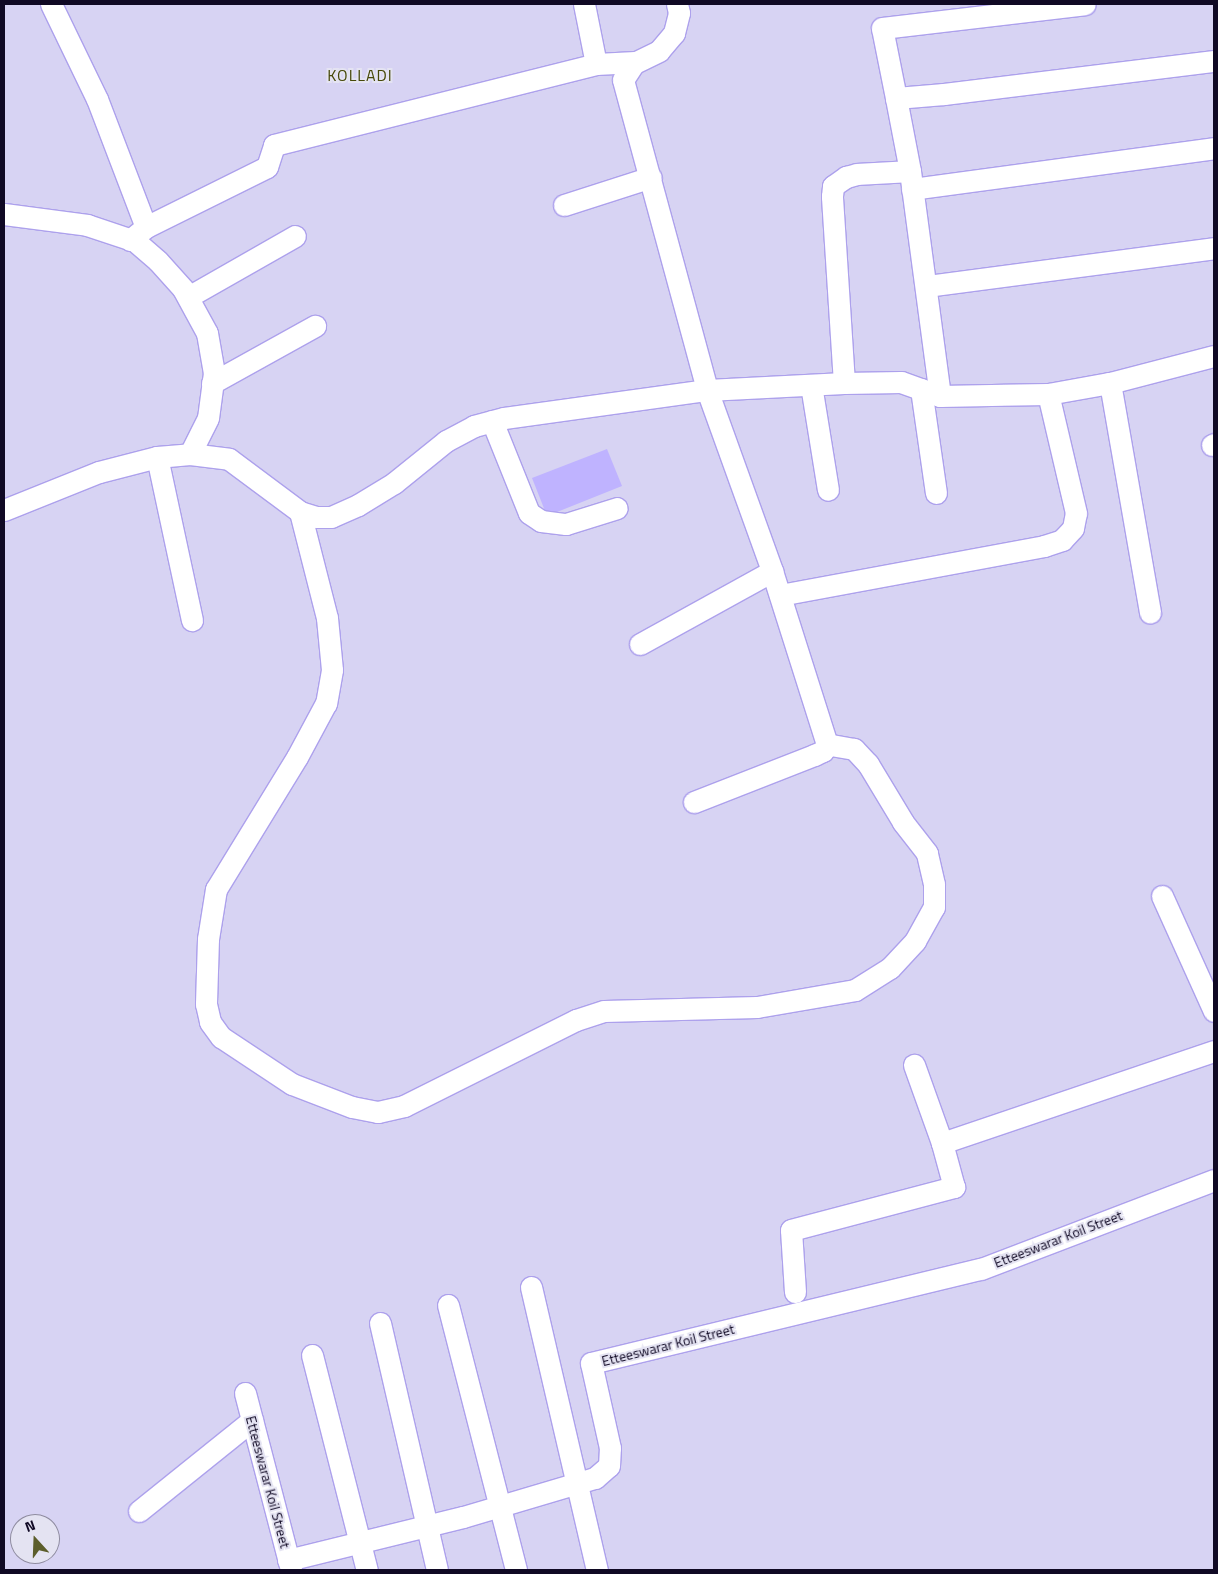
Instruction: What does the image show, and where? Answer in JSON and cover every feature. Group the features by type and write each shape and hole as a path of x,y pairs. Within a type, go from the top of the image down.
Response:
{"street":[{"path":"51,4 97,99 138,234 158,261 183,289 207,333 214,372 208,418 190,454"},
{"path":"584,4 596,64"},
{"path":"4,214 138,234 267,168 274,145 596,64 634,62 659,51 674,33 679,12 677,4"},
{"path":"936,493 930,392 927,286 911,180 882,28 1085,4"},
{"path":"896,98 944,94 1214,61"},
{"path":"634,62 623,80 651,177 707,390 772,571 827,744"},
{"path":"844,383 832,196 833,186 846,177 857,174 911,180 1214,148"},
{"path":"564,205 651,177"},
{"path":"188,298 295,236"},
{"path":"927,286 1214,248"},
{"path":"212,383 315,326"},
{"path":"4,510 99,472 157,458 190,454 229,459 300,512 316,517 331,517 358,505 394,483 446,441 474,426 554,409 707,390 844,383 901,382 930,392 1048,394 1110,383 1214,356"},
{"path":"1110,383 1150,613"},
{"path":"811,385 828,490"},
{"path":"780,595 1044,546 1062,540 1073,528 1076,513 1048,394"},
{"path":"492,421 529,513 541,521 566,524 617,508"},
{"path":"157,458 192,620"},
{"path":"300,512 327,618 332,670 326,703 297,756 216,889 208,939 206,1004 210,1022 221,1037 292,1084 352,1107 378,1112 404,1106 576,1020 604,1011 757,1007 855,990 890,968 915,941 934,907 934,884 927,853 903,822 885,791 854,749 827,744"},
{"path":"640,644 772,571"},
{"path":"694,802 814,755 822,751 827,744"},
{"path":"1162,896 1214,1011"},
{"path":"942,1142 1214,1051"},
{"path":"794,1292 791,1230 954,1187 942,1142 914,1065"},
{"name":"Etteeswarar Koil Street","path":"245,1393 290,1565 360,1542 500,1506 595,1478 609,1466 610,1448 591,1364 981,1269 1214,1180"},
{"path":"531,1287 575,1485 597,1570"},
{"path":"448,1306 516,1570"},
{"path":"380,1323 437,1570"},
{"path":"312,1355 367,1570"},
{"path":"139,1510 252,1420"}],"building":[{"path":"607,449 622,486 547,516 532,478"}],"district":[{"name":"KOLLADI","path":"360,75"}]}
